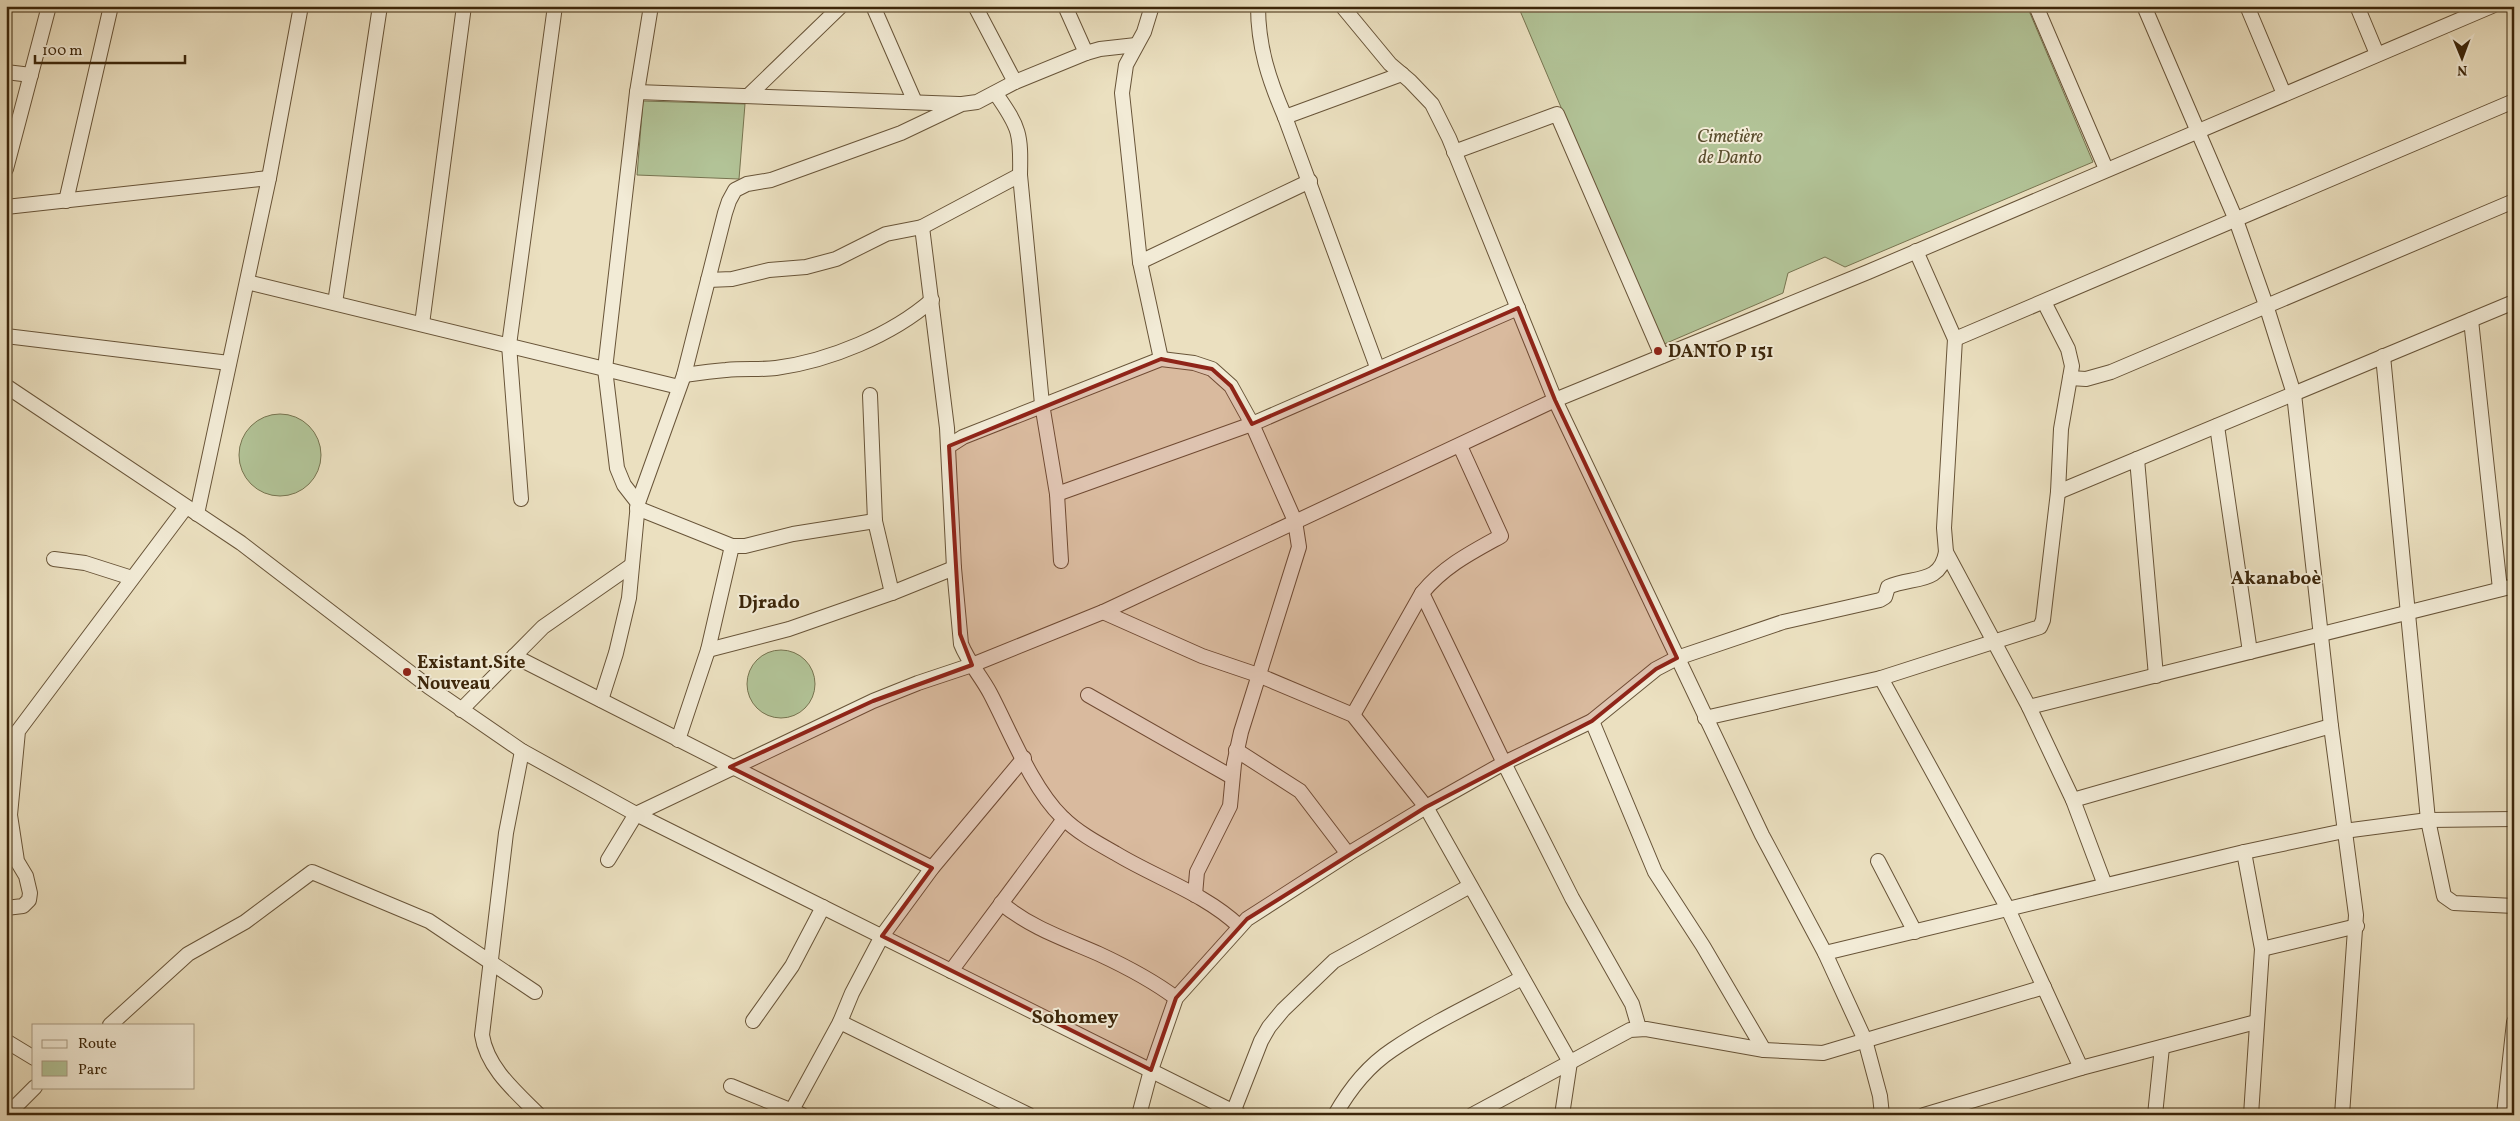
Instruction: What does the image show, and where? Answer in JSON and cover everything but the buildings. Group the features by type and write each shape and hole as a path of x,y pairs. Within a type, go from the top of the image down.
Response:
{"street":[{"path":"6,169 49,6"},
{"path":"66,201 111,6"},
{"path":"6,908 23,906 29,900 30,893 26,876 17,861 10,815 11,768 18,731 132,578 192,511 247,282 269,178 301,6"},
{"path":"335,303 380,6"},
{"path":"422,324 464,6"},
{"path":"520,500 509,345 555,6"},
{"path":"651,6 637,92 605,369 617,468 624,485 638,506 732,546 745,546 793,534 875,522"},
{"path":"748,96 840,6"},
{"path":"873,6 914,102"},
{"path":"975,6 1015,82"},
{"path":"1065,6 1086,53"},
{"path":"1152,6 1144,32 1126,65 1122,93 1140,262 1161,359"},
{"path":"1258,6 1262,57 1268,78 1310,181 1377,367"},
{"path":"1342,6 1390,64 1432,104 1454,152 1555,400 1762,836 1825,954 1865,1040 1880,1096 1882,1115"},
{"path":"2036,6 2106,169"},
{"path":"2144,6 2236,220 2266,305 2294,394 2331,726 2356,926 2342,1115"},
{"path":"2247,6 2284,94"},
{"path":"2357,6 2377,54"},
{"path":"608,860 636,814 730,767 873,701 918,683 972,666 1103,612 1555,400 1916,251 2377,54 2468,11 2492,6"},
{"path":"637,92 962,104 977,102 996,94 1015,82 1086,53 1100,49 1136,45"},
{"path":"6,72 31,75"},
{"path":"1285,117 1402,74"},
{"path":"996,94 1017,128 1021,141 1020,175 1042,404 1057,494 1061,561"},
{"path":"1955,339 2514,101"},
{"path":"601,700 624,624 638,506 682,381 729,200 735,190 747,184 771,180 901,134 962,104"},
{"path":"1454,152 1557,114 1662,356"},
{"path":"708,280 732,279 769,270 806,267 836,259 886,234 922,227 1020,175"},
{"path":"6,207 269,178"},
{"path":"1140,262 1310,181"},
{"path":"2070,378 2086,379 2098,376 2514,201"},
{"path":"922,227 949,446 954,568 961,644 972,666 989,691 1047,800 1064,819 1114,853 1195,895 1239,926"},
{"path":"1139,1115 1151,1070 1176,998 1239,926 1348,854 1426,807 1504,763 1592,720 1656,669 1677,658 1783,622 1880,600 1885,597 1888,587 1931,576 1939,570 1944,562 1946,552 1944,528 1955,339 1916,251"},
{"path":"247,282 605,369 682,381 727,370 775,368 810,362 869,340 915,314 932,300"},
{"path":"1705,718 1881,678 2037,629 2043,622 2058,492 2061,429 2070,378 2071,356 2044,302"},
{"path":"2058,492 2514,302"},
{"path":"1057,494 1252,424 1377,367 1518,308"},
{"path":"915,314 934,319"},
{"path":"2471,320 2500,590"},
{"path":"6,336 229,363"},
{"path":"2383,356 2428,820 2446,899 2454,903 2514,906"},
{"path":"949,446 963,437 1042,404 1161,359 1212,369 1231,386 1252,424 1295,522 1298,539 1297,556 1258,674 1236,750 1230,806 1226,818 1197,872 1195,895"},
{"path":"6,386 289,578 461,710 522,751 636,814 1151,1070 1235,1114 1261,1041 1269,1027 1283,1010 1334,960 1470,886"},
{"path":"870,395 875,522 892,593"},
{"path":"2217,426 2250,652"},
{"path":"947,428 963,437"},
{"path":"1353,715 1422,593 1446,568 1501,536 1460,446"},
{"path":"2137,459 2156,676"},
{"path":"678,740 708,650 732,546"},
{"path":"1946,552 2029,707 2073,800 2105,885"},
{"path":"54,559 85,563 132,578"},
{"path":"461,710 543,627 632,565"},
{"path":"708,650 789,629 892,593 954,568"},
{"path":"2029,707 2514,586"},
{"path":"1422,593 1504,763 1587,927 1632,1004 1638,1028"},
{"path":"1103,612 1202,656 1258,674 1353,715 1426,807 1570,1062 1562,1115"},
{"path":"514,656 932,868"},
{"path":"1881,678 2008,909 2080,1068"},
{"path":"1088,695 1232,777"},
{"path":"1592,720 1655,872 1703,946 1764,1050"},
{"path":"2073,800 2331,726"},
{"path":"1236,750 1300,791 1348,854"},
{"path":"522,751 506,833 492,964 482,1035 484,1048 497,1070 539,1115"},
{"path":"731,1086 797,1112 852,993 882,936 932,868 1024,758"},
{"path":"951,971 1064,819"},
{"path":"1825,954 2244,852 2344,831 2428,820 2514,819"},
{"path":"2244,852 2262,949 2251,1115"},
{"path":"1878,861 1915,932"},
{"path":"111,1024 188,954 245,922 312,872 419,916 446,931 535,992"},
{"path":"1174,885 1197,872"},
{"path":"1001,903 1019,917 1040,929 1130,968 1153,981 1176,998"},
{"path":"753,1021 792,966 823,907"},
{"path":"2262,949 2356,926"},
{"path":"1335,1115 1345,1096 1391,1050 1522,978"},
{"path":"1472,1115 1630,1030 1638,1028 1764,1050 1824,1054 2044,987"},
{"path":"840,1022 1029,1115"},
{"path":"1924,1115 2080,1068 2256,1022"},
{"path":"2504,1115 2514,1022"},
{"path":"6,1041 32,1057"},
{"path":"2156,1115 2162,1046"},
{"path":"6,1115 35,1088"}],"highlighted area":[{"path":"1518,308 1555,400 1677,658 1656,669 1592,721 1426,807 1247,919 1176,998 1151,1070 882,936 932,868 730,767 873,701 972,665 960,634 949,446 1161,359 1212,369 1231,386 1252,424"}],"green space":[{"name":"Cimetière de Danto","path":"1518,6 2027,6 2093,162 1845,267 1825,257 1788,273 1783,293 1662,345"},
{"path":"643,101 745,104 739,179 637,175"},
{"path":"280,414 296,417 309,426 318,439 321,455 318,471 309,484 296,493 280,496 264,493 251,484 242,471 239,455 242,439 251,426 264,417"},
{"path":"774,650 788,650 800,655 810,665 815,677 815,691 810,703 800,713 788,718 774,718 762,713 752,703 747,691 747,677 752,665 762,655"}],"place":[{"name":"DANTO P 151","path":"1658,351"},
{"name":"Existant.Site Nouveau","path":"407,672"}],"district":[{"name":"Akanaboè","path":"2276,577"},
{"name":"Djrado","path":"769,601"},
{"name":"Sohomey","path":"1075,1016"}]}
